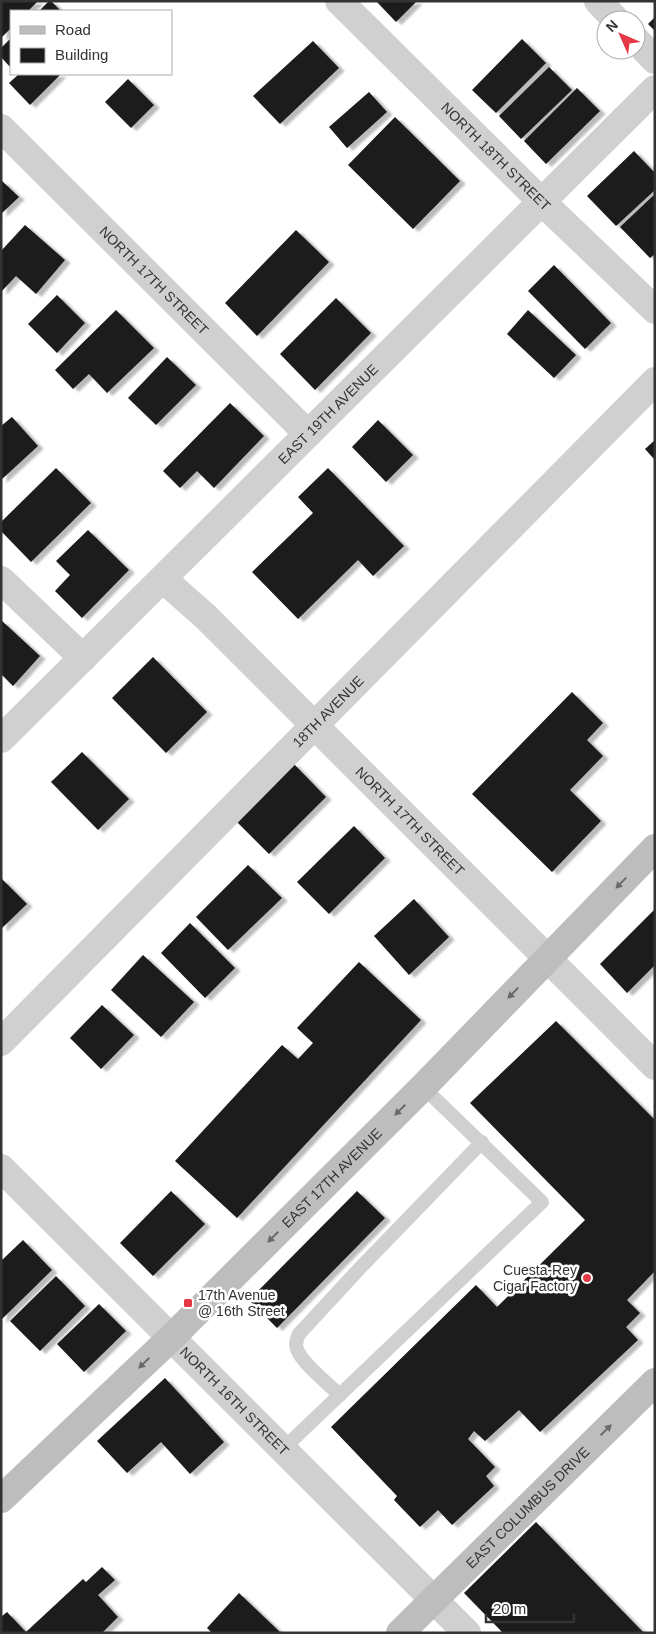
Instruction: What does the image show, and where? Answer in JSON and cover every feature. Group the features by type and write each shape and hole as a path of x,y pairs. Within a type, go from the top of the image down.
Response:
{"main road":[{"name":"EAST 17TH AVENUE","path":"1,1499 172,1337 423,1087 655,848"},
{"name":"EAST COLUMBUS DRIVE","path":"400,1633 655,1382"}],"street":[{"name":"NORTH 18TH STREET","path":"339,1 542,202 655,310"},
{"path":"646,51 655,60"},
{"name":"EAST 19TH AVENUE","path":"1,739 655,90"},
{"name":"NORTH 17TH STREET","path":"1,128 308,434"},
{"name":"18TH AVENUE","path":"1,1042 655,381"},
{"name":"NORTH 17TH STREET","path":"163,579 206,617 655,1066"},
{"path":"1,580 83,658"},
{"name":"NORTH 16TH STREET","path":"1,1168 468,1633"}],"lane":[{"path":"284,1449 542,1202 423,1087"},
{"path":"340,1395 306,1362 297,1349 296,1339 482,1142"}],"building":[{"path":"1,1 38,1 29,10 10,10 10,29 1,38"},
{"path":"51,1 60,10 40,10"},
{"path":"376,1 417,1 396,22"},
{"path":"655,17 655,31 648,24"},
{"path":"10,39 10,67 1,57 1,48"},
{"path":"522,39 546,63 496,113 472,90"},
{"path":"313,41 339,68 280,124 253,96"},
{"path":"549,67 572,90 521,139 499,116"},
{"path":"18,75 60,75 30,105 9,83"},
{"path":"128,79 154,105 131,128 105,102"},
{"path":"577,88 600,111 546,164 524,141"},
{"path":"369,92 387,112 347,148 329,127"},
{"path":"395,117 460,181 413,229 348,165"},
{"path":"634,151 655,173 655,190 616,226 587,196"},
{"path":"1,180 19,197 1,214"},
{"path":"655,194 655,254 650,258 620,227"},
{"path":"25,225 65,260 36,294 16,276 1,292 1,251"},
{"path":"296,230 329,262 257,336 225,303"},
{"path":"554,265 611,323 585,349 528,291"},
{"path":"57,295 85,323 57,353 28,324"},
{"path":"336,298 371,333 315,390 280,354"},
{"path":"116,310 154,348 107,393 89,374 73,389 55,370"},
{"path":"528,310 576,355 554,378 507,334"},
{"path":"167,357 196,385 156,425 128,398"},
{"path":"230,403 264,436 214,488 197,471 180,488 163,471"},
{"path":"12,417 38,446 1,480 1,426"},
{"path":"378,420 413,455 386,482 352,447"},
{"path":"655,440 655,460 645,449"},
{"path":"56,468 91,503 31,562 1,531 1,522"},
{"path":"328,468 404,546 373,576 358,560 298,619 252,572 313,513 298,497"},
{"path":"88,530 129,570 82,618 55,591 70,575 56,561"},
{"path":"1,620 40,656 13,686 1,674"},
{"path":"153,657 207,712 166,753 112,698"},
{"path":"572,692 603,723 587,740 603,756 570,790 601,821 552,872 472,794"},
{"path":"82,752 129,799 98,830 51,782"},
{"path":"293,763 326,797 269,854 235,820"},
{"path":"354,826 385,858 329,914 297,882"},
{"path":"248,865 282,898 228,950 196,917"},
{"path":"1,878 27,904 1,929"},
{"path":"414,899 449,937 409,975 374,936"},
{"path":"654,910 655,965 627,993 600,964"},
{"path":"190,923 235,968 205,998 161,953"},
{"path":"143,955 194,1002 161,1037 111,990"},
{"path":"359,962 421,1020 237,1218 175,1161 282,1045 298,1059 313,1043 297,1028"},
{"path":"102,1005 134,1035 101,1069 70,1038"},
{"name":"Cuesta-Rey Cigar Factory","path":"556,1021 655,1120 655,1271 627,1300 640,1313 626,1327 638,1340 540,1432 519,1410 485,1441 474,1431 468,1439 495,1467 486,1476 494,1486 452,1525 438,1510 420,1527 394,1500 397,1496 331,1427 476,1285 497,1307 585,1220 470,1103"},
{"path":"171,1191 205,1224 153,1276 120,1243"},
{"path":"357,1191 385,1218 277,1328 249,1300"},
{"path":"23,1240 52,1270 1,1320 1,1261"},
{"path":"56,1276 85,1306 40,1351 10,1321"},
{"path":"99,1304 126,1331 84,1372 57,1344"},
{"path":"165,1378 224,1442 190,1474 161,1442 127,1473 97,1441"},
{"path":"536,1522 644,1633 503,1633 464,1593"},
{"path":"102,1567 115,1580 98,1595 118,1617 102,1633 1,1633 1,1617 7,1612 26,1632 83,1579 86,1582"},
{"path":"239,1593 281,1633 212,1633 207,1628"}],"place":[{"name":"Cuesta-Rey Cigar Factory","path":"587,1278"},
{"name":"17th Avenue @ 16th Street","path":"188,1303"}]}
